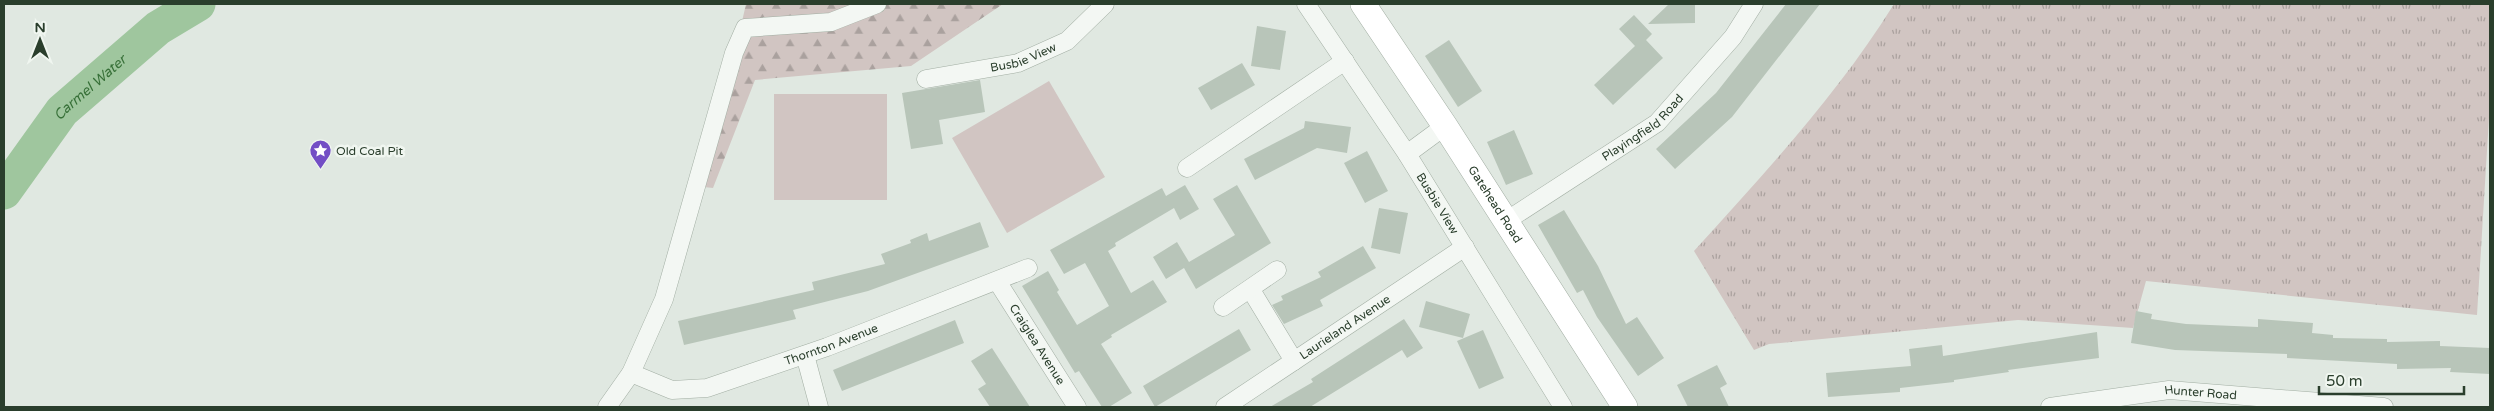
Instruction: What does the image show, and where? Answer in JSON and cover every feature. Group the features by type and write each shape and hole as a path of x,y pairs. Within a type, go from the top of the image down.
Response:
{"main road":[{"name":"Gatehead Road","path":"1363,4 1445,126 1625,407"}],"street":[{"path":"607,407 631,373 664,299 734,53 746,28 831,22 877,4"},
{"name":"Busbie View","path":"926,80 1018,63 1067,41 1105,4"},
{"name":"Busbie View","path":"1306,4 1407,154 1563,407"},
{"name":"Playingfield Road","path":"1506,221 1657,123 1733,37 1754,4"},
{"path":"1187,168 1344,61"},
{"path":"1407,154 1445,126"},
{"name":"Laurieland Avenue","path":"1225,407 1465,247"},
{"name":"Thornton Avenue","path":"631,373 672,390 707,388 805,355 1028,268"},
{"path":"1223,308 1277,270"},
{"name":"Craiglea Avenue","path":"997,281 1076,407"},
{"path":"1251,290 1294,362"},
{"path":"805,355 819,407"},
{"name":"Hunter Road","path":"2050,407 2169,390 2384,407"}],"green space":[{"path":"746,4 1003,4 911,66 755,80 713,188 704,187"},
{"path":"1894,4 2490,4 2490,101 2477,315 2146,281 2133,328 2018,320 1769,344 1754,350 1694,251 1800,132 1849,70"},
{"path":"1049,81 1105,177 1007,233 952,138"},
{"path":"774,94 887,94 887,200 774,200"}],"building":[{"path":"1669,4 1695,4 1695,23 1648,24"},
{"path":"1786,4 1820,4 1732,117 1675,169 1656,149 1716,93"},
{"path":"1634,15 1652,34 1646,40 1663,58 1613,105 1594,85 1635,46 1619,29"},
{"path":"1257,26 1286,31 1280,70 1251,66"},
{"path":"1449,40 1482,91 1458,107 1425,56"},
{"path":"1242,63 1255,85 1211,110 1198,88"},
{"path":"980,80 985,112 939,120 943,144 911,149 902,93"},
{"path":"1305,121 1351,127 1347,153 1317,148 1255,180 1244,159 1304,128"},
{"path":"1514,130 1533,174 1506,185 1487,142"},
{"path":"1367,151 1388,191 1365,203 1344,163"},
{"path":"1185,185 1199,209 1180,220 1174,208 1115,243 1116,246 1108,251 1131,293 1153,280 1167,302 1111,335 1112,337 1101,344 1132,393 1109,407 1102,407 1079,371 1075,373 1022,286 1048,271 1059,290 1057,292 1077,325 1109,306 1085,263 1064,274 1050,250 1162,188 1166,196"},
{"path":"1237,185 1271,243 1196,289 1184,268 1166,279 1153,257 1177,242 1189,262 1235,235 1213,199"},
{"path":"1379,208 1408,213 1400,254 1371,248"},
{"path":"1564,210 1598,266 1626,324 1637,317 1664,358 1638,376 1597,317 1583,290 1577,293 1538,225"},
{"path":"980,222 989,247 868,291 793,310 796,319 684,345 678,321 814,290 812,282 885,264 881,254 911,243 910,240 927,233 929,241"},
{"path":"1363,246 1376,268 1320,300 1323,306 1284,324 1272,305 1283,300 1281,296 1321,277 1318,272"},
{"path":"1426,301 1470,314 1463,338 1419,327"},
{"path":"2136,311 2152,314 2151,319 2186,324 2258,327 2258,319 2313,323 2312,333 2333,335 2333,338 2387,339 2387,342 2440,341 2440,346 2490,348 2490,374 2450,372 2451,368 2397,369 2397,364 2287,358 2287,354 2175,350 2131,343"},
{"path":"1404,319 1423,348 1407,358 1402,350 1310,407 1270,407 1313,382 1311,379"},
{"path":"955,320 964,343 842,391 833,370"},
{"path":"1239,329 1251,350 1155,407 1143,386"},
{"path":"1483,330 1504,378 1479,389 1457,341"},
{"path":"2097,332 2099,358 2008,370 2009,372 1954,380 1954,382 1900,388 1900,392 1828,397 1826,373 1911,366 1909,349 1942,345 1943,356"},
{"path":"992,348 1030,407 990,407 978,389 986,384 971,361"},
{"path":"1717,365 1727,384 1720,388 1729,407 1688,407 1677,385"}],"waterway":[{"name":"Carmel Water","path":"4,192 62,111 158,28 198,4"}],"place":[{"name":"Old Coal Pit","path":"320,170"}]}
